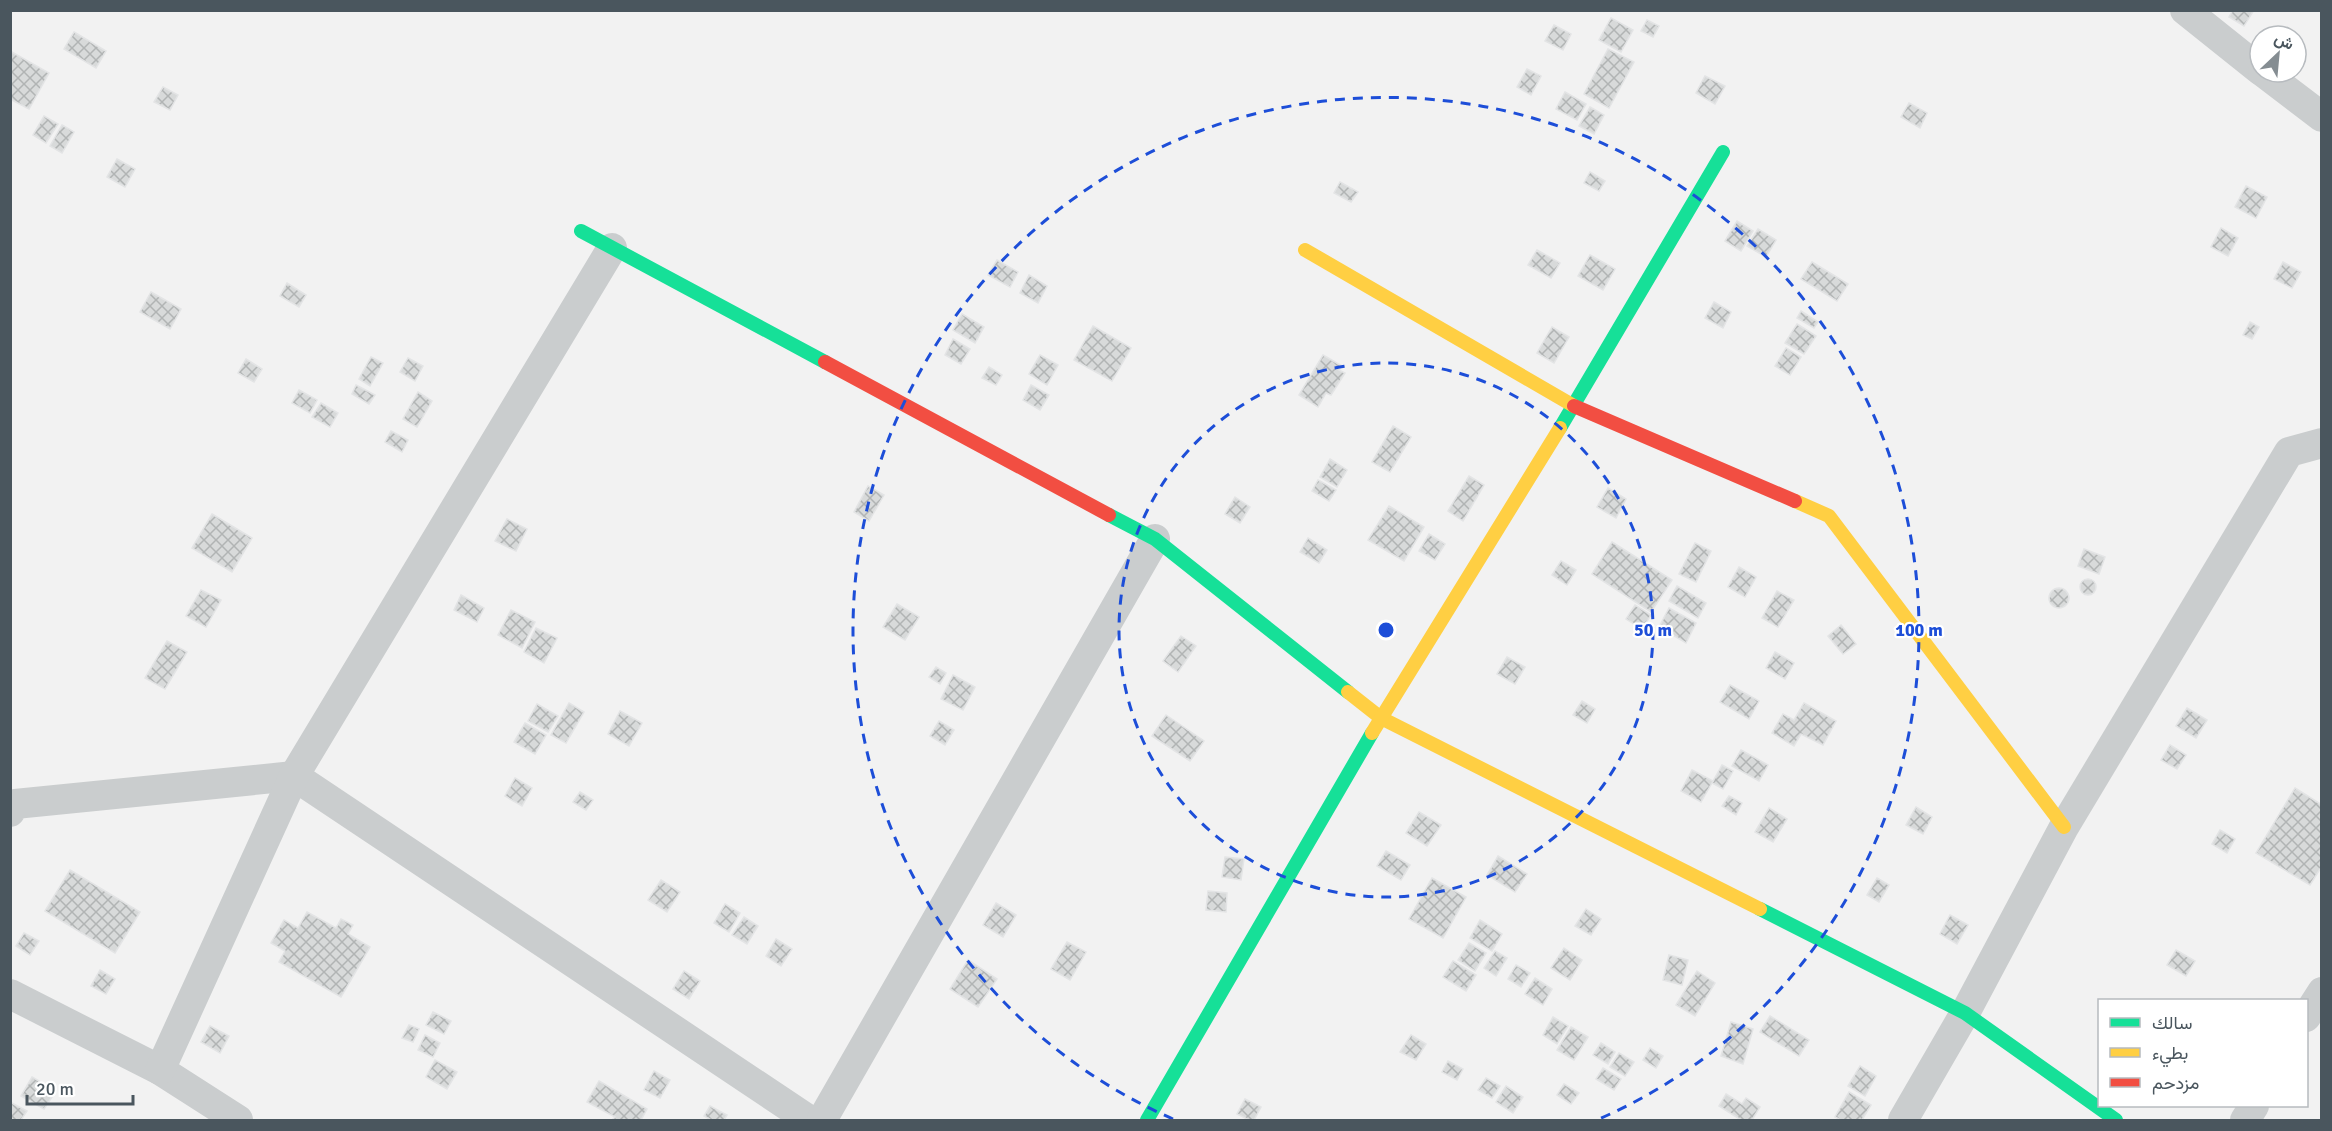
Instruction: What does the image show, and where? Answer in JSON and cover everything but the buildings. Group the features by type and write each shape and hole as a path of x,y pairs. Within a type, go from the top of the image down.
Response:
{"street":[{"path":"2185,10 2248,61"},
{"path":"2278,84 2322,117"},
{"path":"1147,1120 1381,718 1574,406 1723,152"},
{"path":"581,231 1155,539 1381,718 1965,1013 2116,1120"},
{"path":"160,1070 294,776 612,248"},
{"path":"1305,250 1574,406 1828,516 2064,827"},
{"path":"1903,1120 1965,1013 2064,827 2289,452 2322,443"},
{"path":"822,1120 1155,539"},
{"path":"10,812 15,804 294,776 809,1120"},
{"path":"2308,1015 2322,992"},
{"path":"10,994 160,1070 238,1120"},
{"path":"2245,1120 2253,1107"}],"traffic: fast":[{"path":"1560,428 1723,152"},
{"path":"581,231 825,362"},
{"path":"1109,515 1155,539 1348,692"},
{"path":"1147,1120 1372,733"},
{"path":"1760,909 1965,1013 2116,1120"}],"traffic: slow":[{"path":"1305,250 1574,406"},
{"path":"1372,733 1560,428"},
{"path":"1795,501 1829,516 2064,827"},
{"path":"1348,692 1381,718 1760,909"}],"traffic: jam":[{"path":"825,362 1109,515"},
{"path":"1574,406 1795,501"}]}
